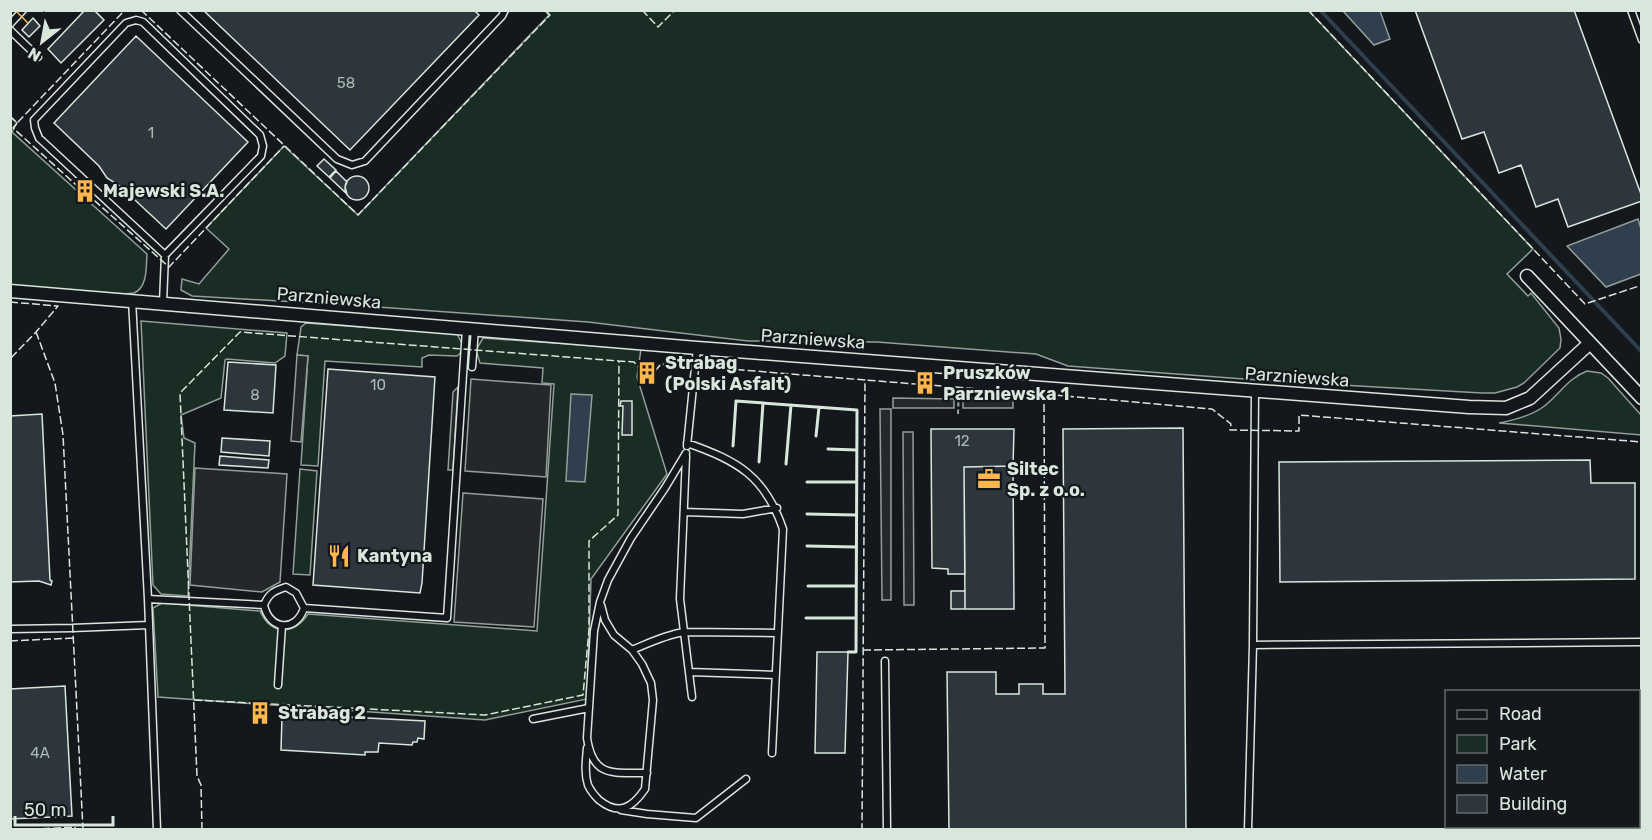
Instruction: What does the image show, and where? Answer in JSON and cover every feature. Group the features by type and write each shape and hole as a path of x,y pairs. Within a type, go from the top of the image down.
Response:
{"street":[{"path":"1527,276 1641,398"},
{"name":"Parzniewska","path":"10,291 697,348 1469,407 1506,408 1530,398 1590,343"}],"lane":[{"path":"10,24 23,10"},
{"path":"180,10 337,159 352,165 365,161 502,16 505,10"},
{"path":"1631,10 1641,40"},
{"path":"163,303 165,255 261,156 263,146 260,135 143,22 136,20 126,23 34,120 39,138 165,255"},
{"path":"10,30 38,57"},
{"path":"132,300 148,599 157,830"},
{"path":"471,329 472,367"},
{"path":"304,608 447,618 471,329"},
{"path":"692,697 680,598 686,453 697,348"},
{"path":"1248,830 1255,392"},
{"path":"687,442 735,462 768,494 777,508 783,529 772,753"},
{"path":"686,453 631,538 608,580 600,602 594,631 587,738 588,784 593,794 604,804 613,808 647,814 696,818 746,779"},
{"path":"684,512 743,514 777,508"},
{"path":"286,587 296,593 304,608 297,621 289,625 282,625 271,621 266,614 264,604 268,596 286,587"},
{"path":"148,599 264,604"},
{"path":"600,602 605,620 614,635 632,650 642,664 651,683 653,700 645,789 630,806 621,809"},
{"path":"10,629 149,625"},
{"path":"278,685 282,625"},
{"path":"632,650 656,639 684,632 778,633"},
{"path":"1252,645 1641,642"},
{"path":"885,661 887,830"},
{"path":"688,672 776,675"},
{"path":"533,719 589,708"},
{"path":"587,738 589,752 597,765 604,770 647,773"}],"path":[{"path":"958,414 959,384"}],"green space":[{"path":"1308,10 1533,249 1507,274 1528,296 1531,293 1559,328 1560,348 1517,387 1495,393 1482,393 1271,381 1068,366 1036,354 877,342 748,341 588,322 192,296 181,290 182,279 199,284 229,249 206,228 284,146 358,215 549,15 545,11"},
{"path":"10,116 17,123 12,132 147,254 144,281 139,290 124,294 11,286"},
{"path":"141,321 287,333 285,356 275,363 225,360 221,398 181,415 184,438 195,443 188,596 161,594 153,585"},
{"path":"306,323 457,334 465,349 457,356 429,355 422,358 422,367 325,361 318,466 301,465 308,356 297,355 301,327"},
{"path":"483,338 641,349 637,377 667,474 591,579 587,699 485,720 158,697 153,608 162,603 260,611 270,625 282,630 296,626 308,614 537,631 554,384 542,383 543,368 480,363 476,350"},
{"path":"1587,371 1601,373 1608,378 1641,415 1641,435 1499,423 1538,410 1574,378"},
{"path":"300,469 317,471 310,575 293,574"}],"shaded area":[{"path":"297,355 308,356 301,442 291,441"},
{"path":"471,379 551,385 546,477 465,471"},
{"path":"458,387 453,470 448,470 453,392"},
{"path":"893,398 954,399 954,408 893,408"},
{"path":"963,398 1013,398 1013,408 963,408"},
{"path":"880,409 891,409 891,600 882,600"},
{"path":"903,432 913,432 914,605 904,605"},
{"path":"195,468 287,474 280,582 262,592 190,585"},
{"path":"463,493 543,499 534,627 454,622"}],"water":[{"path":"1343,11 1380,11 1390,39 1374,45"},
{"path":"1638,219 1641,229 1641,274 1606,287 1567,246"},
{"path":"571,394 592,395 585,482 566,481"}],"building":[{"path":"85,10 94,10 104,20 61,63 48,49"},
{"path":"203,10 474,10 479,15 350,150"},
{"path":"1415,10 1574,10 1642,201 1568,227 1558,199 1536,207 1521,165 1499,173 1484,132 1462,139"},
{"path":"33,18 40,26 29,37 22,30"},
{"path":"136,36 248,142 166,229 120,186 107,178 99,166 54,123"},
{"path":"324,159 336,170 329,177 317,166"},
{"path":"336,171 347,182 345,187 347,194 330,178"},
{"path":"357,176 365,180 369,188 365,196 357,200 349,196 345,188 349,180"},
{"path":"228,362 276,365 273,413 224,410"},
{"path":"328,369 435,377 420,593 313,585"},
{"name":"Strabag (Polski Asfalt)","path":"640,369 655,371 655,377 640,376"},
{"path":"621,401 632,401 632,435 622,435 623,406 620,406"},
{"path":"42,414 51,585 39,581 10,582 10,416"},
{"path":"1183,428 1186,830 949,830 947,672 996,672 996,694 1019,694 1019,684 1043,684 1043,694 1065,694 1063,429"},
{"path":"931,429 1014,429 1013,466 964,467 965,574 948,574 948,569 932,568"},
{"path":"222,438 270,441 269,456 221,452"},
{"path":"220,456 269,460 268,468 219,465"},
{"path":"1590,460 1591,483 1635,483 1635,579 1280,582 1279,462"},
{"path":"1013,466 1014,609 965,609 964,467"},
{"path":"951,591 965,591 965,609 951,609"},
{"path":"817,652 848,652 845,753 815,753"},
{"path":"65,686 72,816 10,819 10,689"},
{"path":"1640,703 1642,703 1642,830 1498,830 1498,828 1640,828"},
{"path":"290,714 425,721 424,739 418,738 417,742 413,742 412,745 379,743 378,752 365,752 365,755 281,750 282,717 290,717"}],"waterway":[{"path":"1320,10 1642,352"}],"fence":[{"path":"10,116 17,123 125,10"},
{"path":"141,10 358,215 550,15 545,10"},
{"path":"642,10 658,27 675,10"},
{"path":"1308,10 1585,304 1642,285"},
{"path":"17,123 13,128 83,191"},
{"path":"86,193 169,267 284,146"},
{"path":"10,302 58,306 10,359"},
{"path":"36,332 55,383 63,435 83,830"},
{"path":"202,830 201,785 197,776 180,393 240,332 619,361"},
{"path":"194,700 485,715 583,695 589,630 589,541 618,515 619,361 634,362 640,369"},
{"path":"655,371 661,364 703,370 705,367 865,380 862,830"},
{"path":"863,650 1045,648 1044,394 865,380"},
{"path":"1044,394 1212,409 1231,424 1230,430 1299,431 1299,415 1642,442"},
{"path":"10,641 73,638"},
{"path":"20,830 75,827 75,830"}],"wall":[{"path":"733,446 736,401 857,410 856,652 848,652"},
{"path":"759,462 763,403"},
{"path":"786,464 791,405"},
{"path":"816,436 819,407"},
{"path":"828,449 857,450"},
{"path":"807,482 856,482"},
{"path":"807,514 856,515"},
{"path":"807,546 856,547"},
{"path":"808,586 856,586"},
{"path":"806,618 856,618"}],"power":[{"path":"15,10 28,23"}],"place":[{"name":"Majewski S.A.","path":"85,191"},
{"name":"Strabag (Polski Asfalt)","path":"647,373"},
{"name":"Pruszków Parzniewska 1","path":"925,383"},
{"name":"Siltec Sp. z o.o.","path":"989,479"},
{"name":"Kantyna","path":"339,556"},
{"name":"Strabag 2","path":"260,713"}]}
